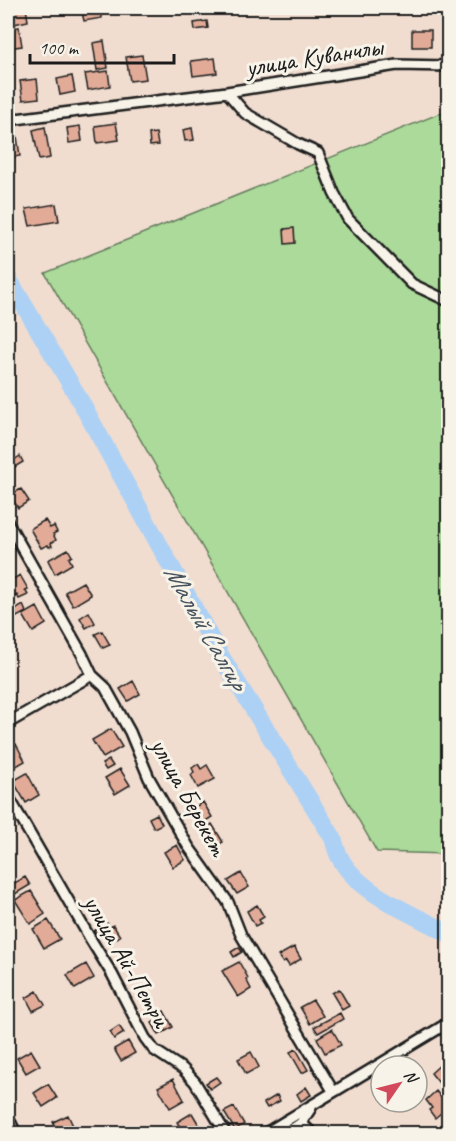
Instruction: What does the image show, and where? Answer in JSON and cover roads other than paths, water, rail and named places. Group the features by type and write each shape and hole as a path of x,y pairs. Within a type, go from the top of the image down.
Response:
{"street":[{"name":"улица Куванчлы","path":"8,120 227,92 398,65 448,66"},
{"path":"227,92 245,113 318,153 334,193 348,219 412,284 448,301"},
{"name":"улица Берекет","path":"8,523 92,675 105,687 130,732 149,778 188,846 228,902 241,935 333,1091"},
{"path":"8,723 92,675"},
{"name":"улица Ай-Петри","path":"8,796 112,974 145,1038 154,1050 183,1069 195,1082 226,1134"},
{"path":"264,1134 448,1023"},
{"path":"285,1134 301,1123 312,1106"},
{"path":"8,1117 16,1134"},
{"path":"301,1123 313,1134"}],"waterway":[{"name":"Малый Салгир","path":"8,278 77,395 217,650 333,838 339,856 347,869 372,892 448,933"}]}
